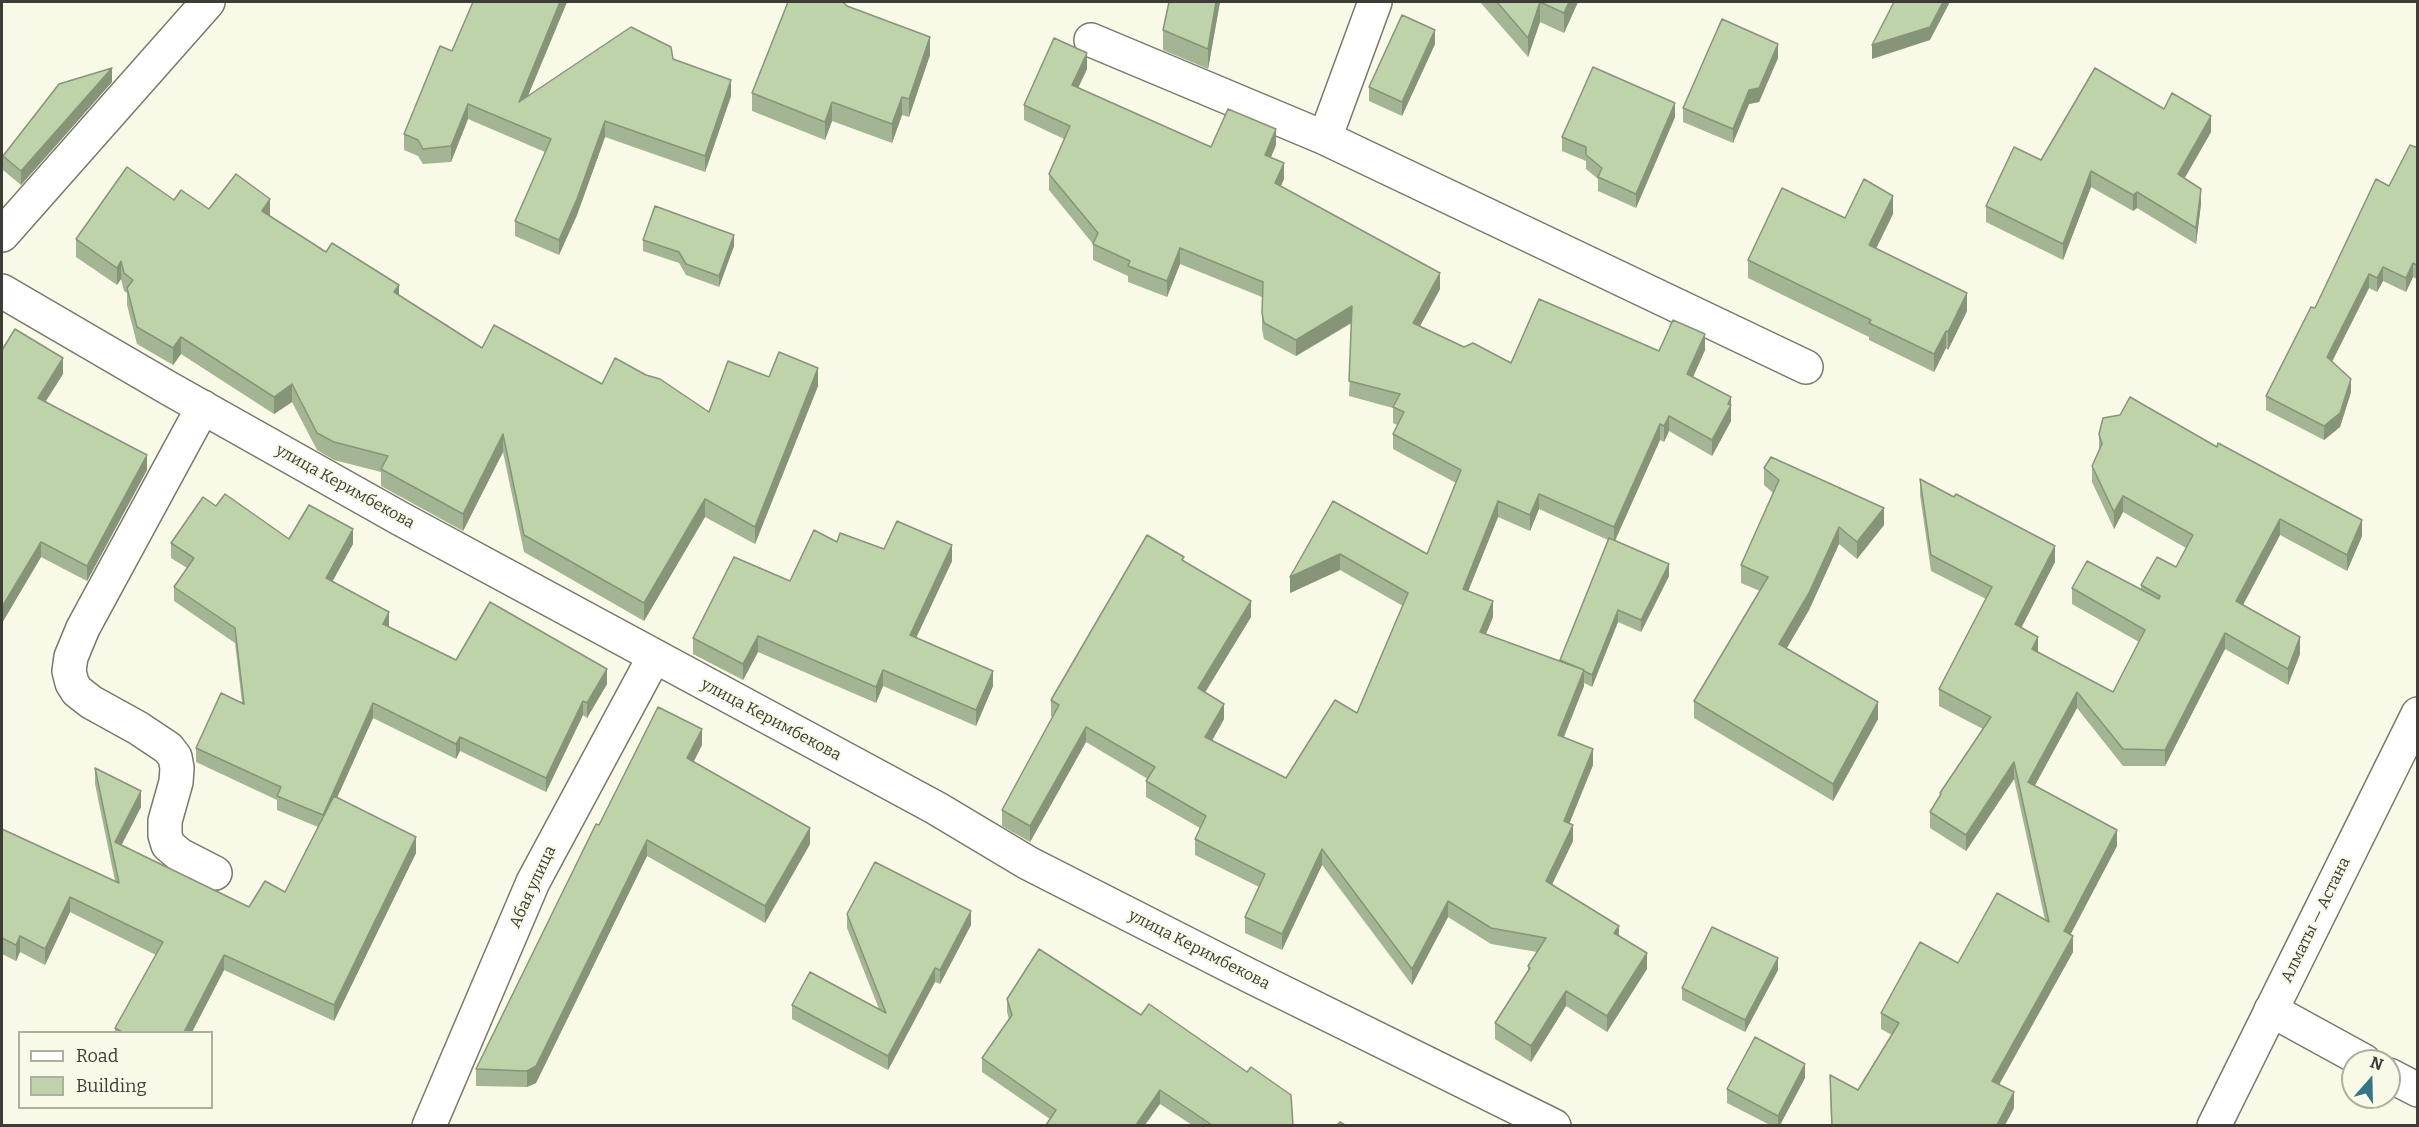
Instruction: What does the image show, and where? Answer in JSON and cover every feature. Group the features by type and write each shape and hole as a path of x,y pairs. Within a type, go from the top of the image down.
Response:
{"main road":[{"path":"2,235 208,2"},
{"path":"1325,138 1375,2"},
{"path":"1091,40 1325,138 1806,367"},
{"name":"улица Керимбекова","path":"2,291 203,407 654,657 936,808 1028,863 1250,976 1554,1125"},
{"path":"203,407 83,628 71,657 69,671 77,691 91,702 168,748 175,757 176,782 165,821 168,845 180,855 215,873"},
{"name":"Абая улица","path":"429,1125 533,882 654,657"},
{"name":"Алматы — Астана","path":"2214,1125 2418,714"},
{"path":"2271,1010 2342,1049"},
{"path":"2401,1081 2418,1090"}],"building":[{"path":"473,2 560,2 519,102 631,27 671,47 673,59 731,80 705,156 605,121 577,199 559,240 515,221 551,139 468,104 451,146 423,149 418,140 404,134 440,46 452,51"},
{"path":"788,2 843,2 847,6 930,37 909,99 902,97 892,124 832,102 825,122 752,93"},
{"path":"1169,2 1216,2 1208,49 1163,30"},
{"path":"1497,2 1540,2 1528,38"},
{"path":"1540,2 1569,2 1564,13"},
{"path":"1894,2 1943,2 1930,27 1872,45"},
{"path":"1402,15 1435,30 1402,102 1369,87"},
{"path":"1722,19 1778,44 1759,88 1749,90 1733,129 1683,108"},
{"path":"1054,38 1087,53 1072,85 1211,147 1228,109 1276,129 1265,155 1284,163 1275,183 1440,273 1413,323 1464,347 1473,343 1511,363 1539,299 1659,351 1673,320 1705,334 1687,374 1731,397 1728,404 1731,405 1712,440 1669,416 1664,426 1660,424 1614,527 1539,494 1530,515 1498,501 1463,589 1493,601 1480,632 1584,670 1558,735 1593,749 1564,821 1573,825 1546,881 1619,926 1614,933 1647,953 1607,1016 1566,991 1531,1046 1495,1023 1546,938 1491,928 1448,901 1412,969 1322,849 1282,934 1245,917 1265,874 1195,839 1206,816 1146,781 1155,767 1086,727 1030,826 1002,810 1059,705 1051,700 1147,535 1184,557 1182,560 1251,601 1198,688 1224,704 1205,737 1286,778 1335,700 1357,713 1408,593 1340,554 1290,577 1333,501 1427,554 1461,470 1393,434 1404,412 1393,407 1400,394 1349,381 1352,306 1296,340 1264,323 1263,282 1180,248 1167,281 1128,266 1130,261 1093,244 1098,233 1049,174 1070,126 1024,105"},
{"path":"1593,67 1675,103 1636,194 1598,177 1602,168 1586,155 1586,147 1562,137"},
{"path":"112,68 21,171 3,156 59,84"},
{"path":"2095,68 2164,109 2172,93 2211,116 2178,174 2201,189 2196,228 2137,192 2133,195 2091,171 2063,244 1986,206 2014,147 2041,160"},
{"path":"2410,145 2418,148 2418,266 2413,263 2406,278 2383,267 2377,278 2369,274 2327,357 2351,379 2340,413 2324,426 2266,396 2311,307 2315,308 2376,179 2389,186"},
{"path":"127,167 174,200 181,190 209,209 236,174 270,199 262,211 326,252 332,243 399,285 394,292 482,348 494,325 602,384 615,358 646,375 660,379 709,412 728,361 769,377 779,352 818,368 755,527 705,499 644,603 524,535 503,434 463,514 381,469 388,456 334,442 317,433 292,384 274,397 181,337 173,348 137,327 127,288 133,280 124,273 121,261 117,268 76,239"},
{"path":"1864,179 1893,196 1869,245 1967,293 1948,332 1946,331 1934,354 1869,323 1871,320 1748,260 1782,188 1845,218"},
{"path":"655,206 734,235 719,276 686,264 679,252 643,240"},
{"path":"15,329 63,358 38,398 147,455 87,566 41,542 2,607 2,350"},
{"path":"2130,397 2217,447 2218,443 2362,520 2347,555 2280,519 2236,601 2300,637 2288,669 2225,633 2165,750 2123,749 2077,692 2028,782 2117,830 2064,931 2073,936 1992,1081 2014,1092 1997,1125 1832,1125 1830,1075 1858,1090 1899,1023 1881,1013 1920,942 1958,963 1997,893 2049,922 2014,762 1966,835 1930,812 1940,793 1991,717 1939,689 1992,587 1931,555 1920,479 1954,497 1956,494 2055,546 2015,624 2038,637 2032,649 2113,692 2145,630 2072,588 2087,561 2159,599 2160,596 2141,585 2157,557 2176,567 2193,535 2123,496 2114,512 2092,466 2102,444 2099,434 2103,418 2120,415"},
{"path":"1771,457 1884,508 1857,542 1839,527 1809,593 1779,644 1878,702 1833,784 1694,701 1768,577 1741,565 1779,480 1764,468"},
{"path":"225,494 289,539 309,505 353,529 326,578 389,612 383,624 456,660 490,602 607,669 587,703 583,701 546,778 460,737 456,744 373,703 323,815 277,796 281,787 196,748 221,693 244,704 235,628 174,587 194,558 171,543 203,497 216,506"},
{"path":"897,521 952,545 910,635 993,671 976,710 883,670 876,687 758,636 743,664 693,638 734,557 790,581 814,530 837,542 840,533 884,549"},
{"path":"1609,538 1669,564 1641,620 1618,610 1592,675 1560,660"},
{"path":"658,707 702,729 687,758 810,828 765,906 647,840 536,1066 527,1071 476,1069 596,824 599,825"},
{"path":"95,768 141,791 115,842 249,907 265,881 285,892 334,796 416,837 334,1005 224,955 185,1031 120,1031 115,1028 163,942 70,897 45,949 20,936 16,945 2,938 2,829 119,883"},
{"path":"875,862 971,911 940,970 935,968 888,1056 792,1005 810,972 886,1013 847,914"},
{"path":"1712,927 1778,958 1745,1020 1682,988"},
{"path":"1039,949 1141,1015 1149,1004 1247,1072 1251,1067 1291,1095 1293,1125 1212,1125 1160,1090 1136,1125 1046,1125 1056,1110 982,1058 1012,1015 1007,999"},
{"path":"1755,1037 1805,1064 1778,1116 1727,1089"}]}
